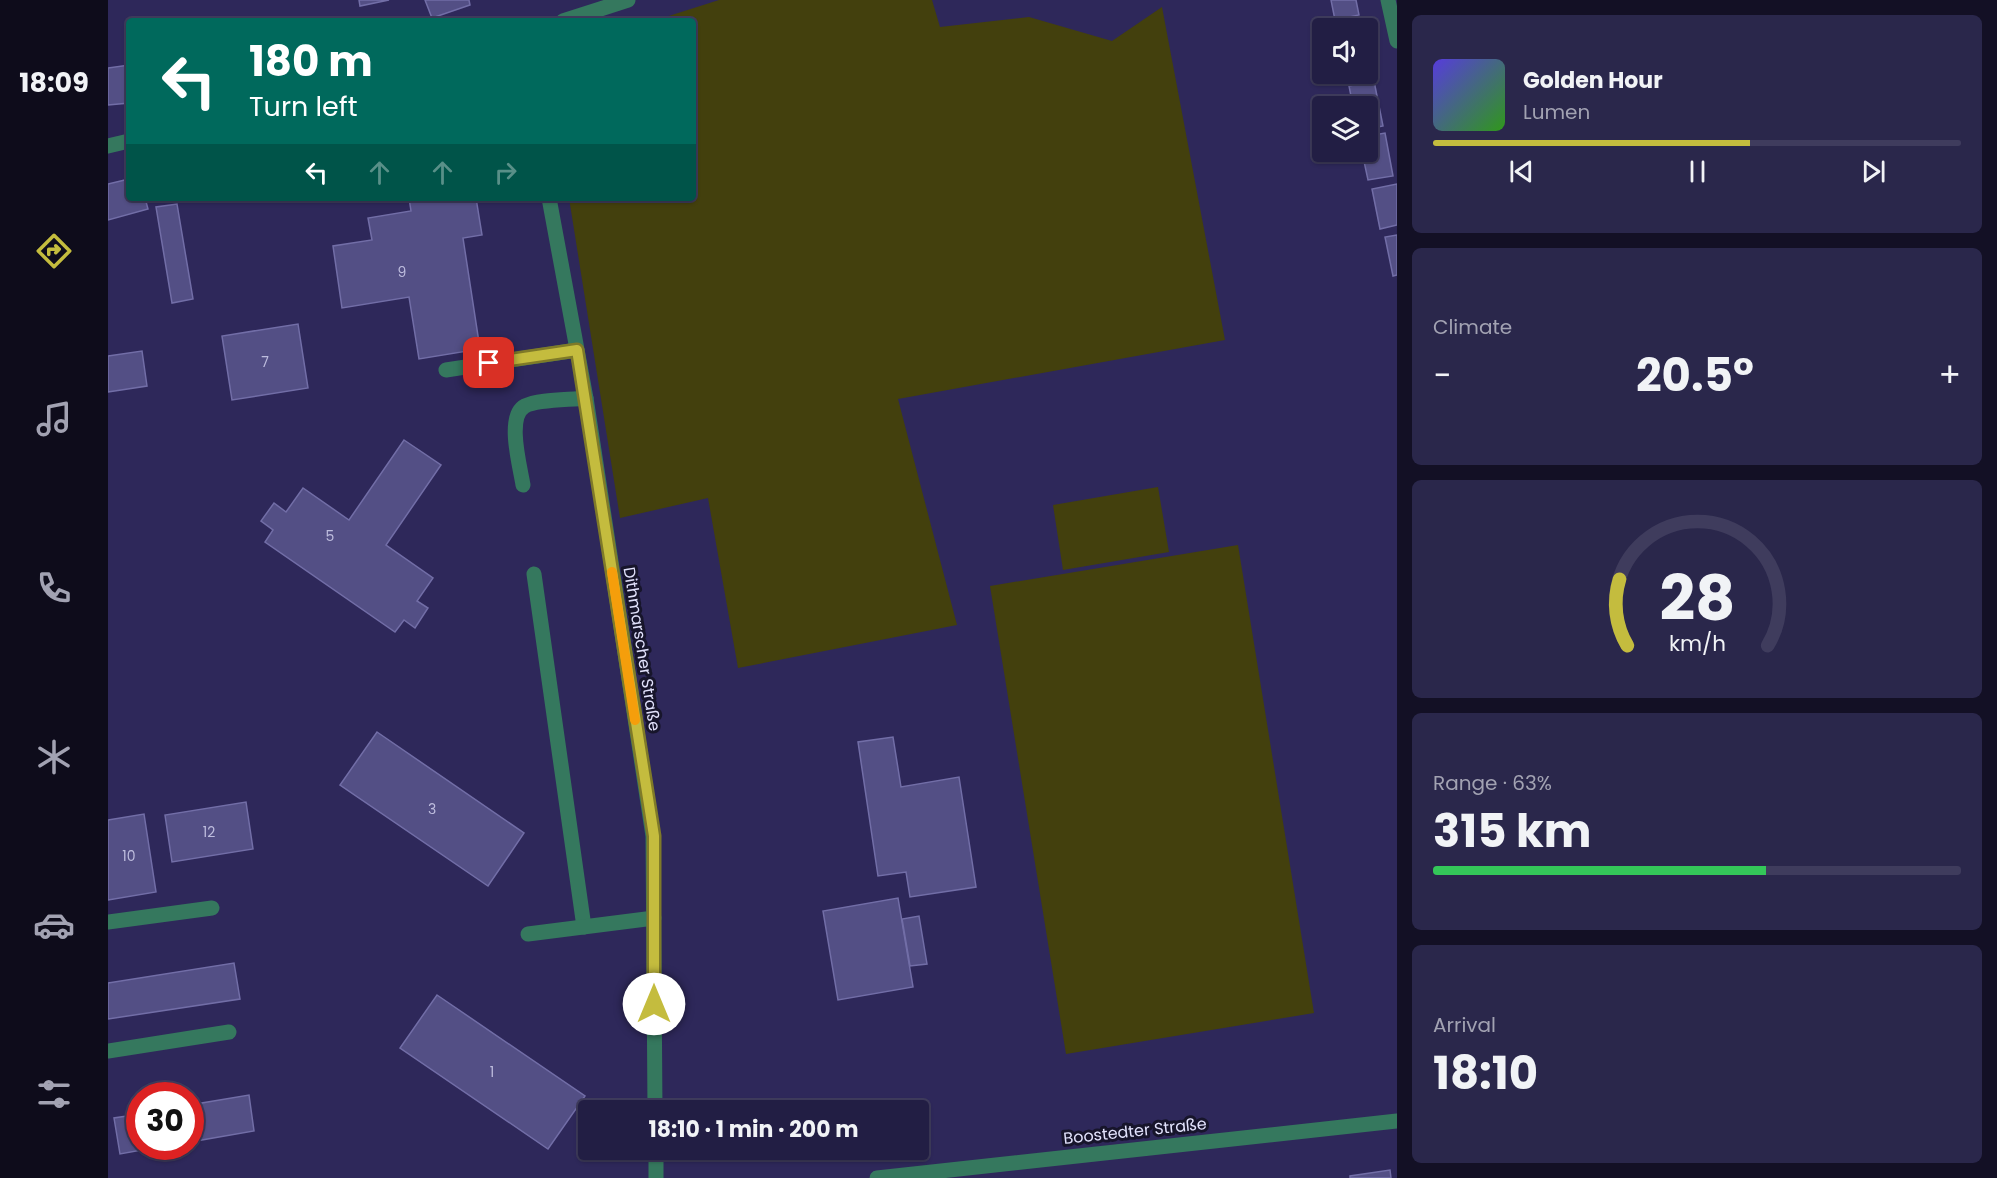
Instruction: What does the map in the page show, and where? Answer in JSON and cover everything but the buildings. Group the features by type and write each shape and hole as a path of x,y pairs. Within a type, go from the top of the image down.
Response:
{"street":[{"path":"572,18 628,0"},
{"path":"1388,0 1397,40"},
{"path":"108,146 126,142"},
{"name":"Dithmarscher Straße","path":"550,201 586,398 654,836 655,1100"},
{"path":"446,370 577,350"},
{"path":"523,485 514,422 518,410 527,404 586,398"},
{"path":"534,574 584,927"},
{"path":"108,922 212,908"},
{"path":"528,934 654,918"},
{"path":"108,1051 229,1032"},
{"name":"Boostedter Straße","path":"877,1178 1397,1121"},
{"path":"656,1160 656,1178"}],"shaded area":[{"path":"719,0 932,0 940,27 1029,17 1112,41 1162,7 1225,340 898,399 957,625 738,668 708,498 620,518 569,201 696,201 696,18 662,18"},
{"path":"1158,487 1169,552 1063,570 1053,505"},
{"path":"1238,545 1314,1013 1066,1054 990,586"}],"slow traffic":[{"path":"612,572 635,720"}],"route":[{"path":"489,363 577,350 654,836 654,1004"}]}
